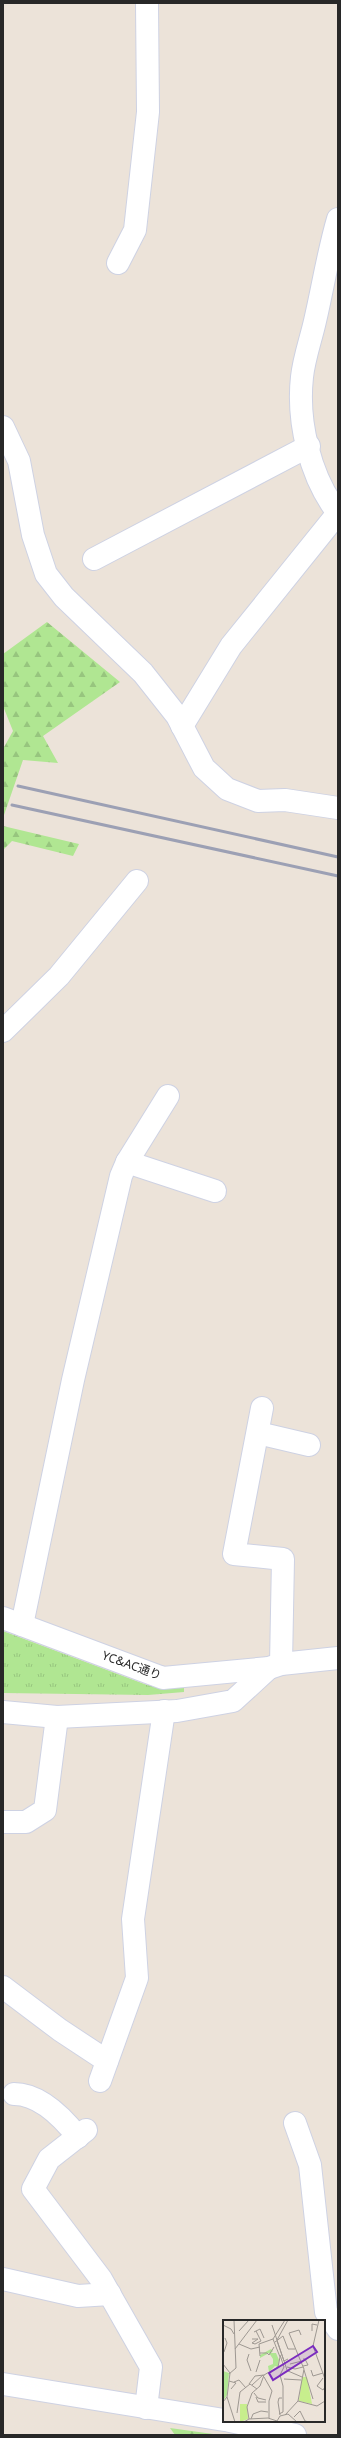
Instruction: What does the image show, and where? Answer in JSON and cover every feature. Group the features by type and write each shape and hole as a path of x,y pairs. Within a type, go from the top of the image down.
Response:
{"street":[{"path":"118,263 135,230 136,222 148,112 147,3"},
{"path":"182,726 231,646 338,513 320,481 309,446 302,416 302,377 330,248 338,219"},
{"path":"3,427 19,461 33,535 46,574 64,597 143,673 182,726 204,768 227,789 258,801 285,800 338,808"},
{"path":"94,559 309,446"},
{"path":"3,1031 59,976 137,881"},
{"path":"12,1622 121,1176 127,1162 168,1096"},
{"path":"127,1162 215,1191"},
{"path":"3,1712 57,1717 177,1712 233,1701 275,1666 283,1560 234,1554 262,1408"},
{"path":"258,1434 309,1445"},
{"name":"YC&AC通り","path":"12,1622 163,1678 338,1658"},
{"path":"100,2081 137,1978 133,1919 164,1712"},
{"path":"3,1822 26,1822 45,1810 57,1717"},
{"path":"3,1987 60,2030 107,2060"},
{"path":"14,2094 26,2094 63,2118 82,2133 53,2150 33,2189 110,2294 151,2368 146,2408"},
{"path":"295,2123 310,2165 332,2320"},
{"path":"3,2279 78,2296 110,2294"},
{"path":"3,2384 223,2420"},
{"path":"235,2422 295,2435"}],"green space":[{"path":"47,622 120,682 43,736 58,763 23,760 3,818 3,749 13,731 3,706 3,654"},
{"path":"3,826 79,844 73,856 12,841 3,850"},
{"path":"3,1631 147,1685 184,1687 184,1692 148,1695 3,1693"},
{"path":"170,2428 213,2434 175,2435"}],"railway":[{"path":"18,786 338,857"},
{"path":"12,805 338,876"}]}
